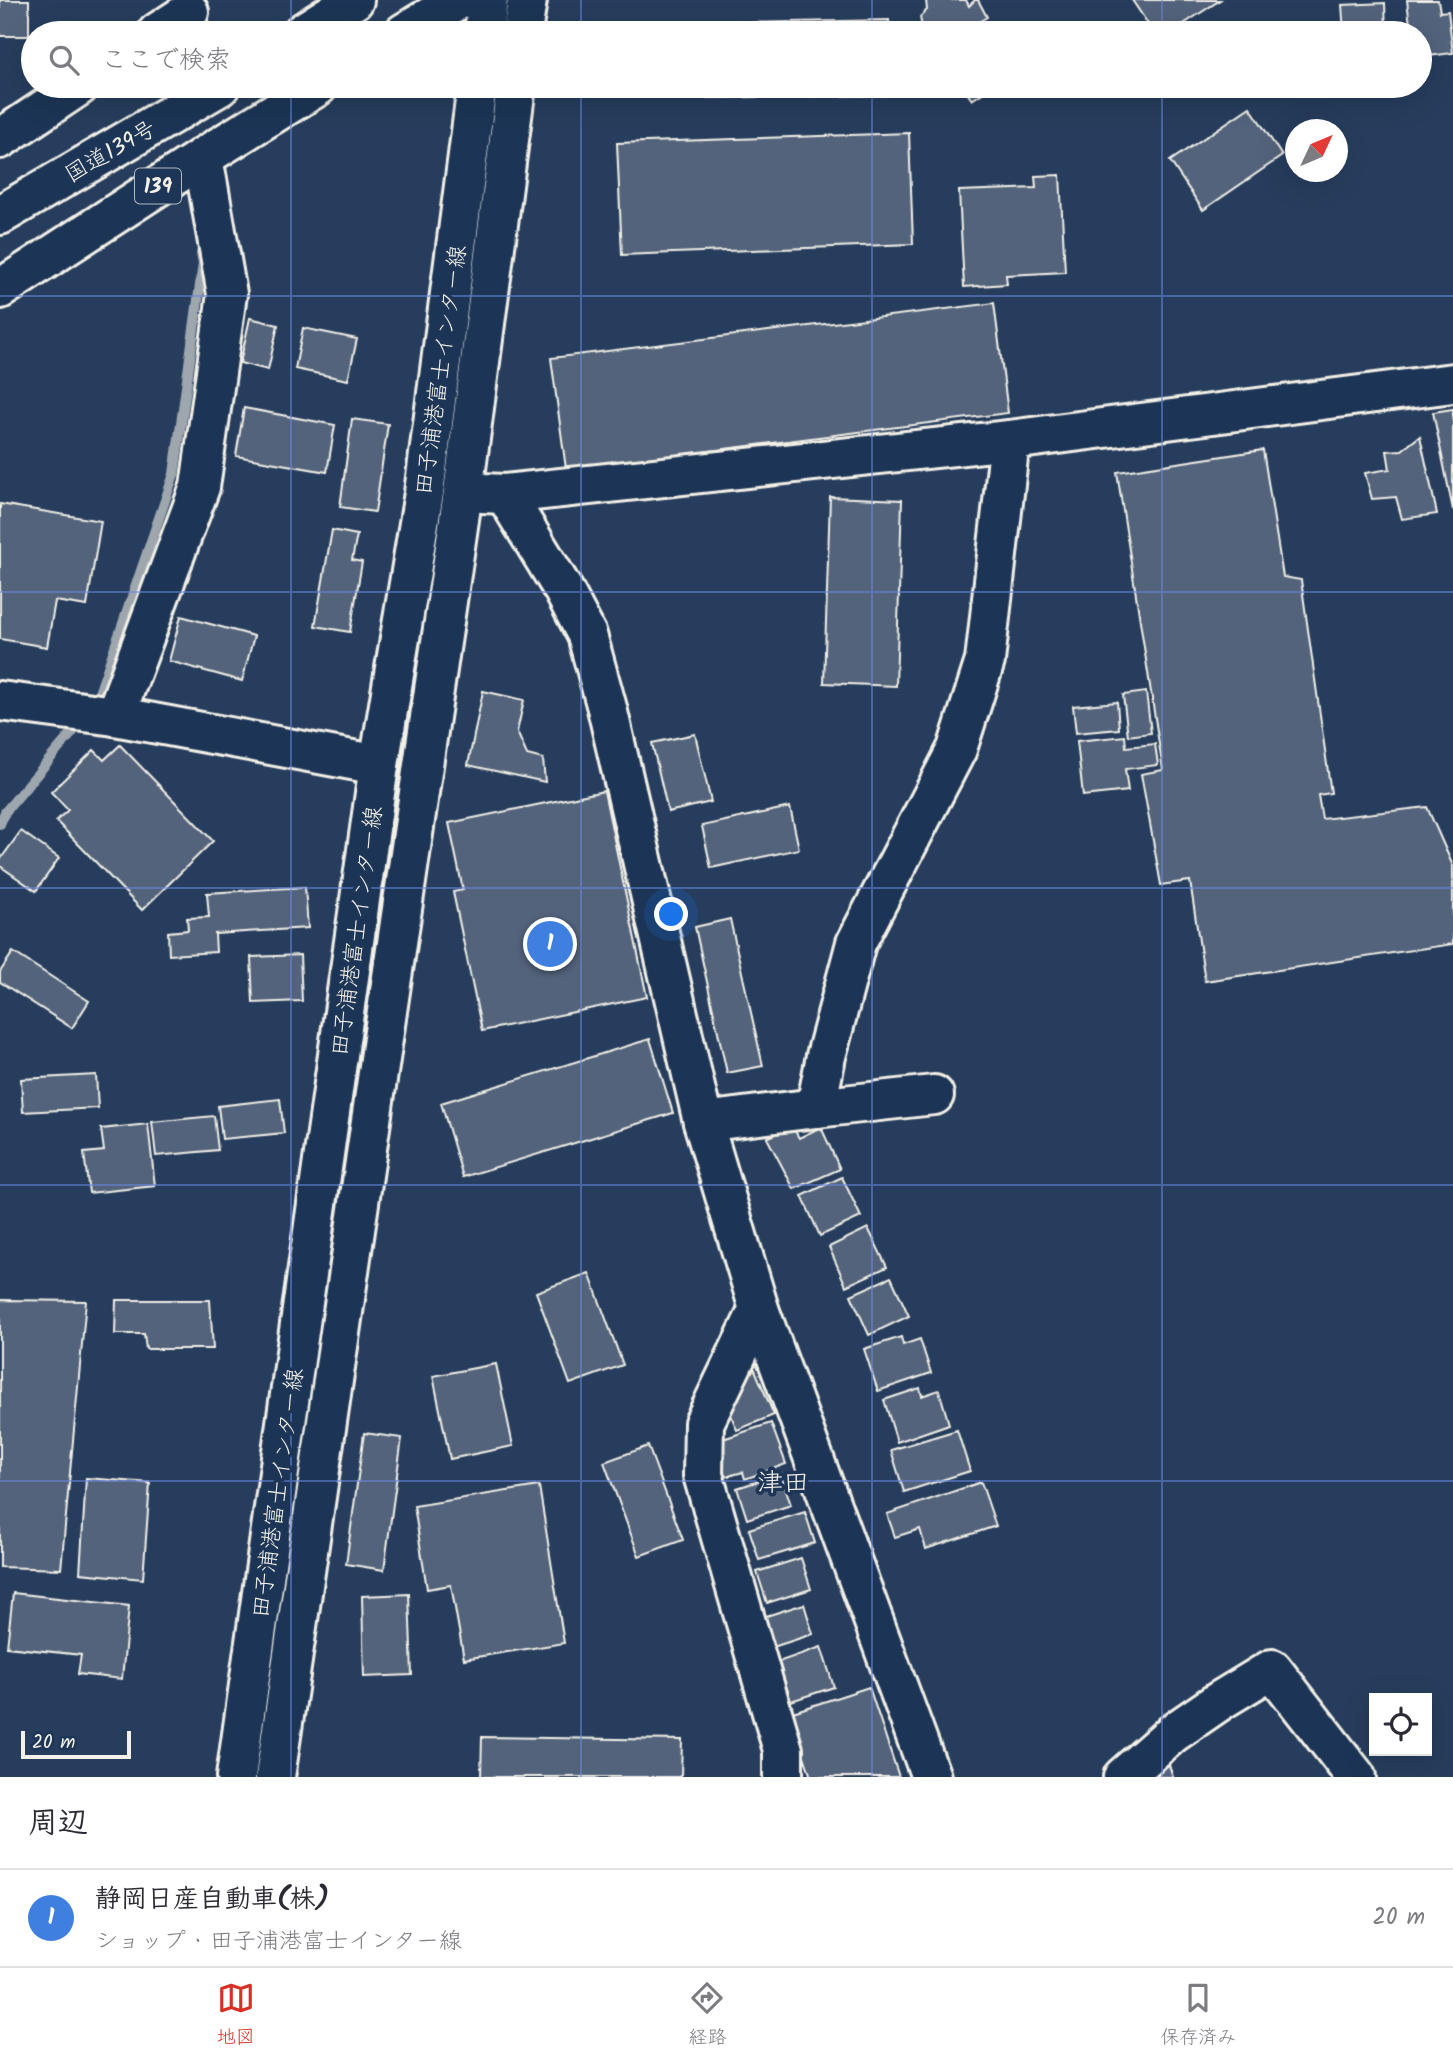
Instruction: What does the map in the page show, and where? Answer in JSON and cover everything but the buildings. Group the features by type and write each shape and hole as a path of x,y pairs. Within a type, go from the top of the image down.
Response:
{"main road":[{"path":"321,21 354,0"},
{"path":"424,21 458,0"},
{"path":"485,21 488,0"},
{"path":"524,21 527,0"},
{"path":"0,139 61,98"},
{"name":"国道139号","path":"0,215 192,98"},
{"name":"139","path":"0,289 299,98"},
{"name":"田子浦港富士インター線","path":"236,1777 379,765 424,493 475,98"},
{"name":"田子浦港富士インター線","path":"275,1777 463,492 514,98"},
{"path":"115,716 200,487 227,294 203,157"},
{"path":"424,493 505,494 1010,440 1453,383"},
{"path":"816,1108 826,1056 856,943 957,749 985,661 1010,440"},
{"path":"505,494 564,591 587,635 607,708 703,1122 759,1309 932,1777"},
{"path":"0,701 115,716 379,765"},
{"path":"703,1122 934,1095"},
{"path":"759,1309 704,1423 703,1475 783,1750 783,1777"},
{"path":"1123,1777 1173,1733 1272,1669 1356,1777"}],"waterway":[{"path":"95,705 174,474 203,263 201,253"},
{"path":"0,824 5,812 83,720"}],"place":[{"name":"静岡日産自動車(株)","path":"550,944"}],"district":[{"name":"津田","path":"783,1482"}]}
